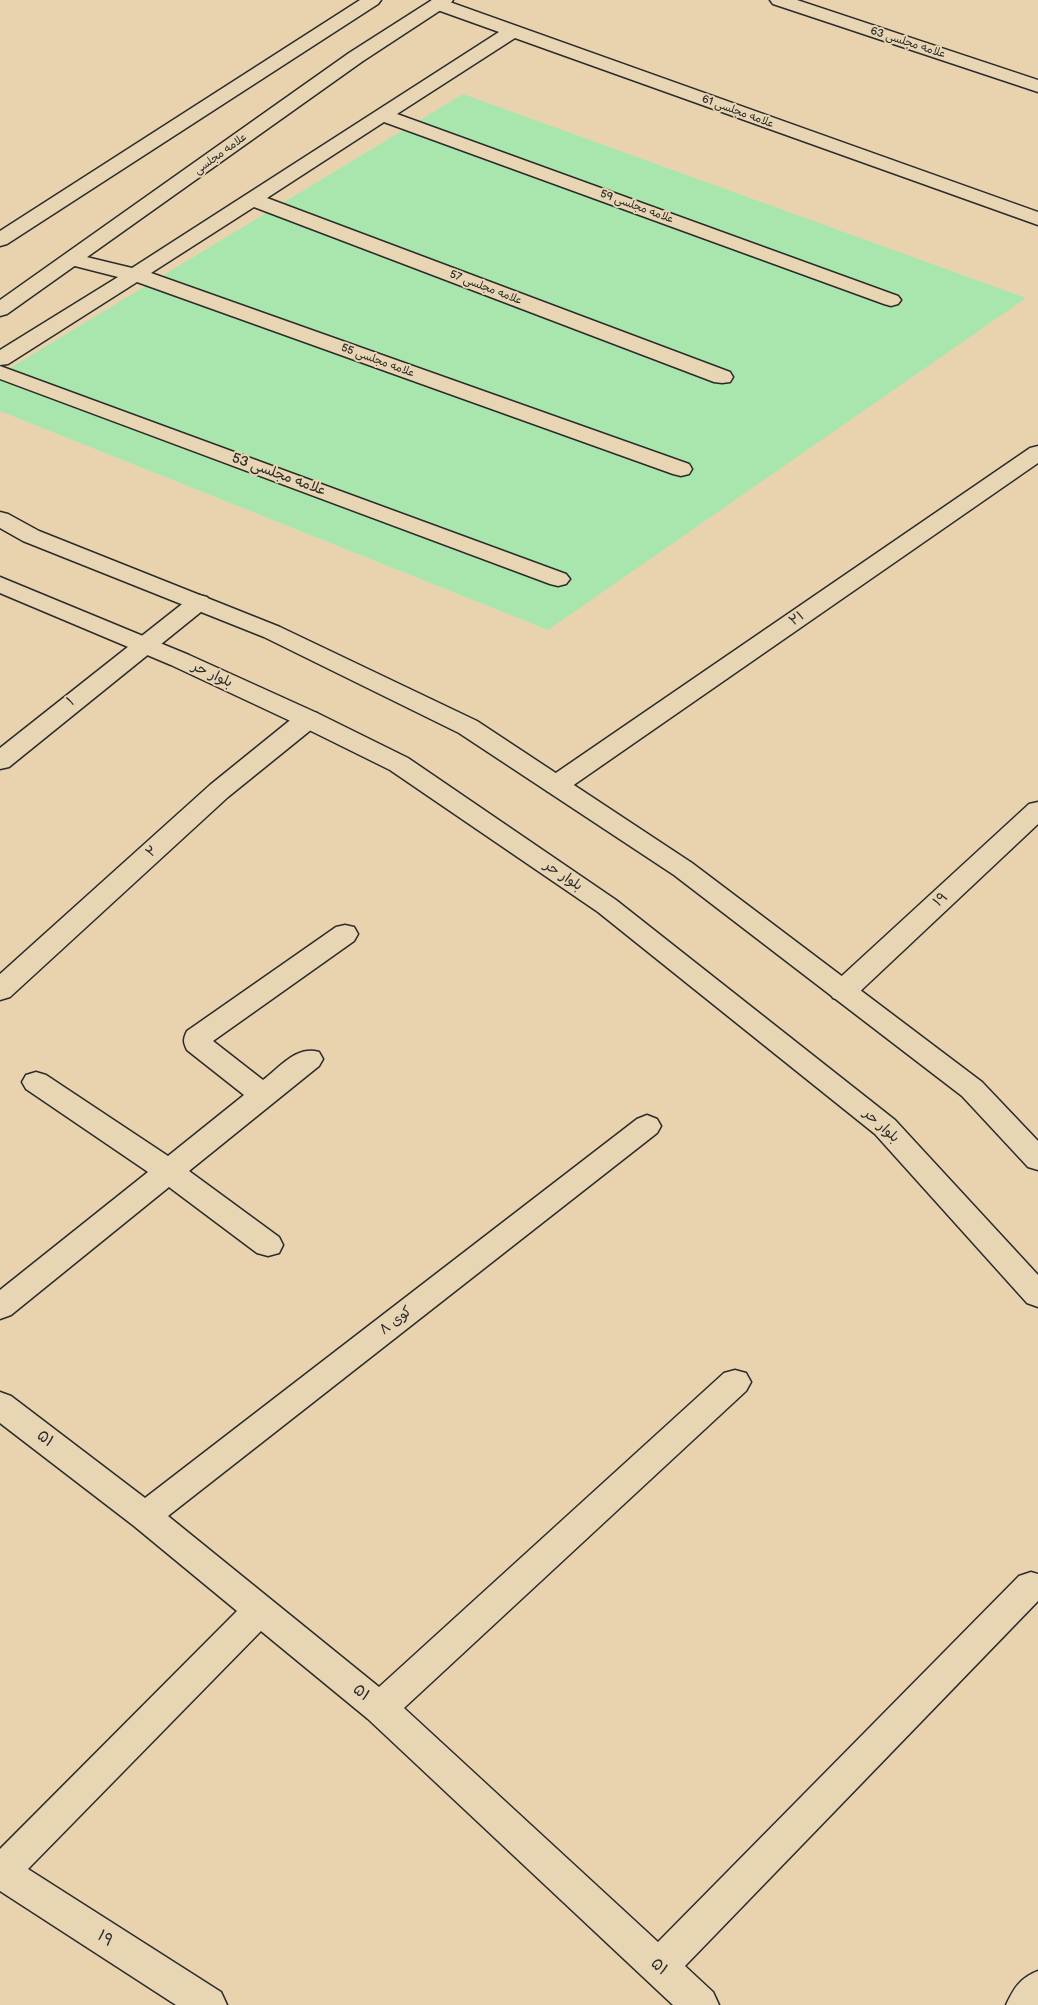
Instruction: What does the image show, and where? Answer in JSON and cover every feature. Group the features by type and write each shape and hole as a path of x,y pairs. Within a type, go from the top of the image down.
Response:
{"street":[{"path":"0,240 372,0"},
{"name":"علامه مجلسی 63","path":"778,0 1038,86"},
{"name":"علامه مجلسی 61","path":"441,2 512,32 1038,219"},
{"name":"علامه مجلسی","path":"0,310 74,260 356,57 441,2"},
{"path":"0,359 136,276 251,199 512,32"},
{"name":"علامه مجلسی 59","path":"382,115 891,300"},
{"name":"علامه مجلسی 57","path":"251,199 722,377"},
{"name":"علامه مجلسی 55","path":"74,260 136,276 681,469"},
{"name":"علامه مجلسی 53","path":"0,372 558,579"},
{"name":"۲۱","path":"556,785 1038,453"},
{"path":"0,519 31,536 272,632 468,727 683,869 972,1089 1038,1159"},
{"name":"بلوار حر","path":"0,584 144,645 308,719 399,764 607,906 885,1127 1038,1295"},
{"name":"۱","path":"0,761 199,602"},
{"name":"۲","path":"0,990 219,791 308,719"},
{"name":"۱۹","path":"843,991 1038,810"},
{"path":"263,1095 197,1043 197,1038 345,934"},
{"path":"0,1307 309,1059"},
{"path":"36,1082 168,1171 268,1245"},
{"name":"کوی ۸","path":"145,1516 647,1126"},
{"path":"380,1708 735,1382"},
{"name":"۵۱","path":"0,1405 145,1516 380,1708 700,2005"},
{"path":"659,1967 1032,1586"},
{"path":"0,1873 260,1610"},
{"name":"۱۹","path":"0,1873 208,2005"},
{"path":"1025,2005 1038,1989"}],"green space":[{"path":"463,94 1026,298 548,630 0,411 0,374"}]}
